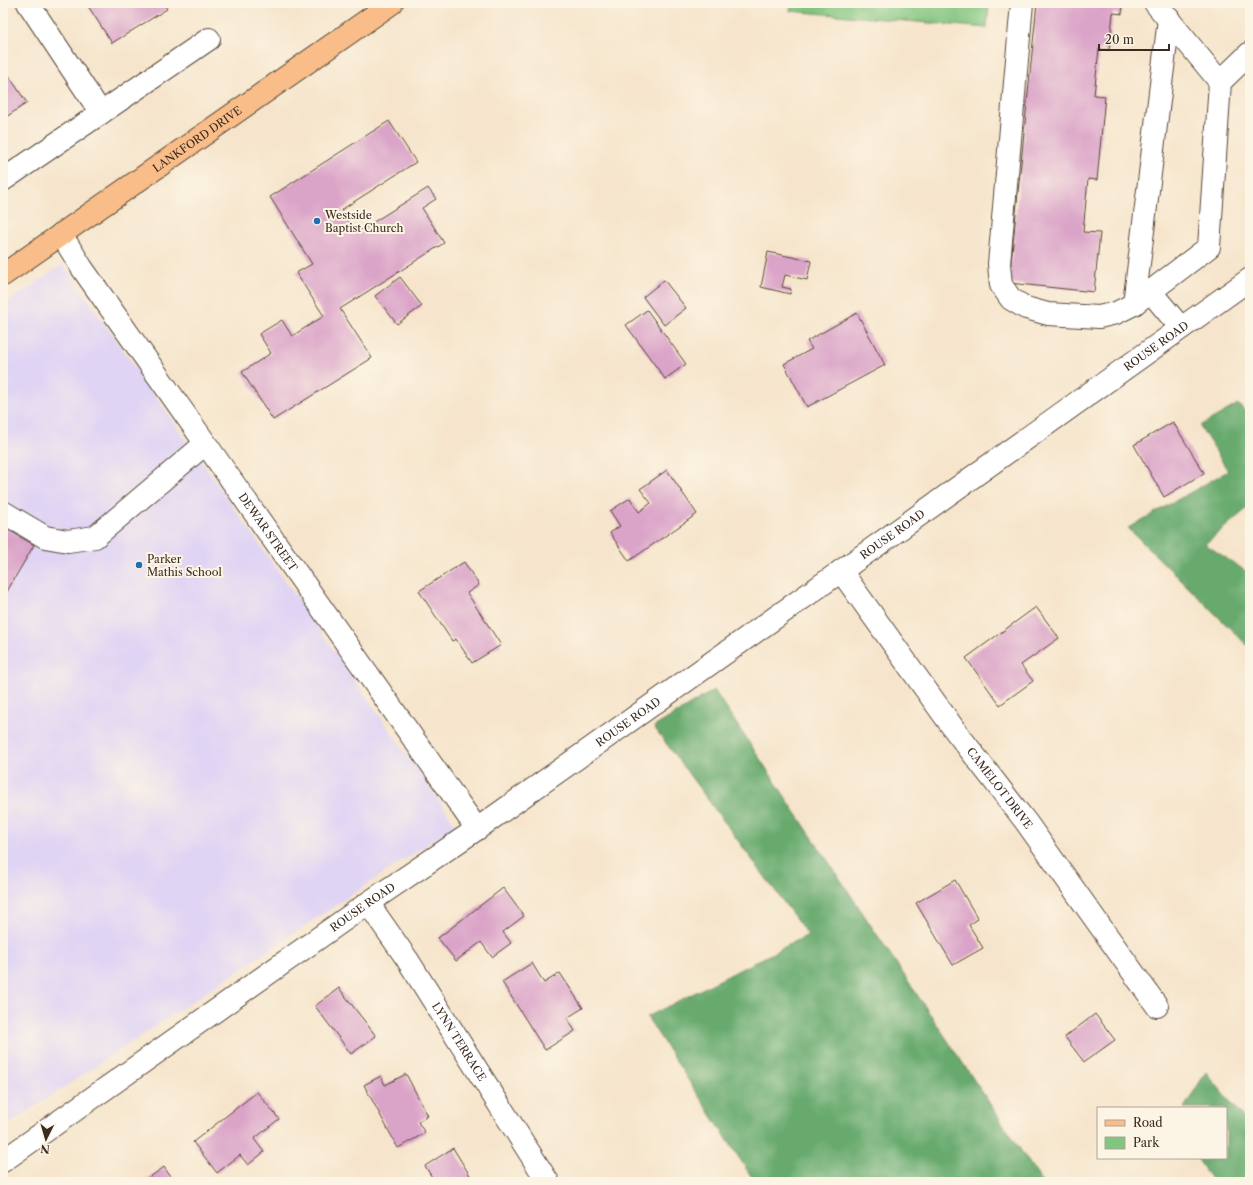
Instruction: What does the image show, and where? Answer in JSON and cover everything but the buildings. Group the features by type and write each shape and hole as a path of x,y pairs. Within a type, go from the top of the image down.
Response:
{"main road":[{"name":"LANKFORD DRIVE","path":"5,269 61,234 392,3"}],"street":[{"path":"28,3 102,113"},
{"path":"1022,3 999,264 1001,285 1011,299 1026,308 1048,314 1099,317 1116,313 1142,297 1208,247 1220,82 1250,53"},
{"path":"1142,297 1162,11"},
{"path":"1162,11 1220,82"},
{"path":"3,180 209,39"},
{"name":"DEWAR STREET","path":"61,234 82,268 205,444 477,829"},
{"name":"ROUSE ROAD","path":"3,1161 842,571 1250,279"},
{"path":"1142,297 1181,328"},
{"path":"3,512 45,537 68,540 96,537 205,444"},
{"name":"CAMELOT DRIVE","path":"842,571 954,728 1026,822 1095,921 1157,1006"},
{"name":"LYNN TERRACE","path":"368,903 407,959 548,1182"}],"shaded area":[{"name":"Parker Mathis School","path":"63,264 456,825 3,1128 3,306"}],"green space":[{"path":"791,3 989,3 987,28 790,11"},
{"path":"1238,404 1250,416 1250,506 1205,544 1250,574 1250,648 1128,528 1228,471 1200,426"},
{"path":"714,690 1042,1182 755,1182 647,1017 808,935 654,727"},
{"path":"1206,1072 1250,1126 1250,1182 1213,1182 1198,1159 1227,1159 1227,1107 1185,1107"}],"place":[{"name":"Westside Baptist Church","path":"317,221"},
{"name":"Parker Mathis School","path":"139,565"}]}
